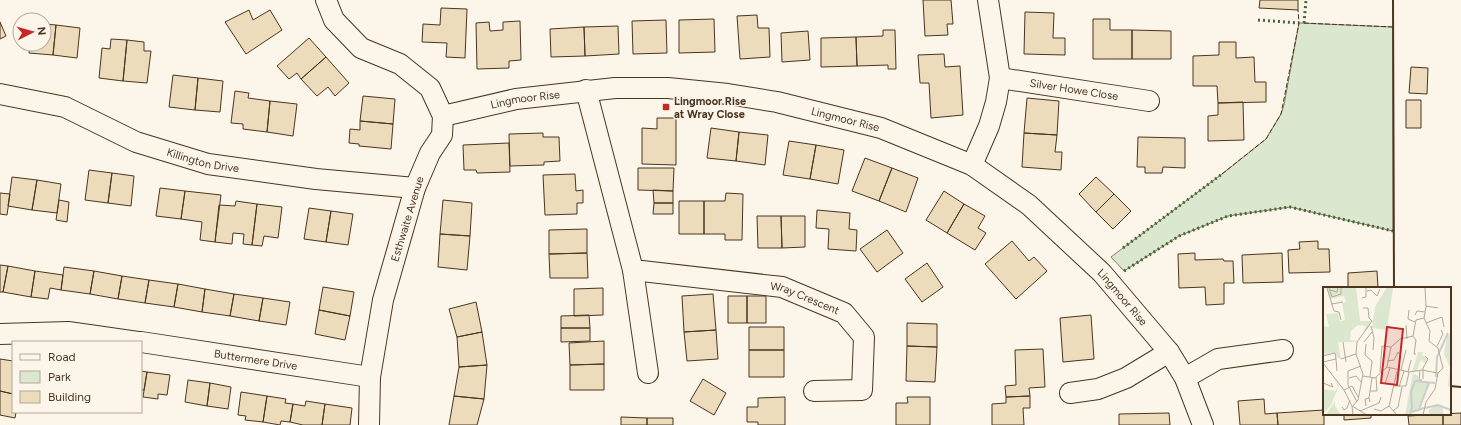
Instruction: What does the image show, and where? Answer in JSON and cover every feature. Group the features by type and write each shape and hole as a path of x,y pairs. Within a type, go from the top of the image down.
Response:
{"street":[{"name":"Esthwaite Avenue","path":"326,0 334,20 361,48 400,64 430,88 443,116 442,135 430,153 415,188 383,300 370,377 369,425"},
{"path":"972,165 989,126 996,102 1000,78 988,0"},
{"name":"Silver Howe Close","path":"1000,78 1149,101"},
{"name":"Lingmoor Rise","path":"443,116 516,99 586,90 615,88 668,88 728,94 777,102 881,128 972,165 1029,205 1102,273 1169,352 1186,378 1203,425"},
{"path":"586,90 633,270 648,373"},
{"name":"Killington Drive","path":"0,94 65,107 136,142 208,164 316,179 415,188"},
{"name":"Wray Crescent","path":"633,270 782,287 844,313 864,337 862,390 814,391"},
{"name":"Buttermere Drive","path":"0,334 68,332 133,341"},
{"name":"Buttermere Drive","path":"142,342 370,377"},
{"path":"1186,378 1218,359 1283,350"},
{"path":"1070,393 1098,389 1126,378 1169,352"}],"green space":[{"path":"1299,23 1393,27 1393,231 1290,207 1228,216 1179,236 1124,271 1111,257 1266,139 1281,114 1284,105"}],"building":[{"path":"923,0 951,0 953,24 947,24 948,35 925,36"},
{"path":"1260,0 1298,0 1298,10 1259,8"},
{"path":"441,8 467,9 465,58 446,57 447,43 422,42 423,24 440,25"},
{"path":"249,10 253,20 270,10 282,30 246,54 225,22"},
{"path":"1025,12 1054,13 1053,38 1065,38 1065,55 1024,54"},
{"path":"757,15 758,28 769,28 770,57 740,59 737,16"},
{"path":"714,19 715,52 679,53 679,20"},
{"path":"1093,19 1110,19 1110,30 1132,30 1132,59 1093,59"},
{"path":"666,20 667,53 633,54 632,21"},
{"path":"520,21 521,60 509,61 509,68 477,69 476,23 489,22 490,31 503,30 503,22"},
{"path":"0,22 6,36 0,39"},
{"path":"52,25 56,25 53,55 29,53 52,52"},
{"path":"56,25 80,28 77,58 53,55"},
{"path":"618,26 619,54 585,56 584,27"},
{"path":"584,27 585,56 551,57 550,29"},
{"path":"883,30 895,30 896,69 888,69 888,65 857,66 856,37 883,36"},
{"path":"1132,30 1171,31 1171,59 1132,59"},
{"path":"808,31 810,60 782,62 781,33"},
{"path":"856,37 857,66 821,67 821,38"},
{"path":"309,38 326,57 301,79 297,73 289,79 277,66"},
{"path":"111,39 127,40 123,81 99,78 102,48 110,49"},
{"path":"127,40 144,42 144,51 151,51 147,83 123,81"},
{"path":"1219,42 1236,42 1236,58 1254,57 1255,82 1266,82 1266,102 1218,103 1217,86 1193,86 1193,56 1219,55"},
{"path":"944,54 945,67 960,66 963,115 931,118 929,83 920,83 918,55"},
{"path":"326,57 349,83 335,96 328,87 317,96 301,79"},
{"path":"1411,67 1428,68 1427,94 1409,93"},
{"path":"173,75 198,78 195,110 169,107"},
{"path":"198,78 223,81 220,112 195,110"},
{"path":"235,91 249,93 248,98 270,101 267,132 243,129 243,124 231,123"},
{"path":"363,96 395,99 393,124 360,121"},
{"path":"1027,98 1059,101 1057,135 1024,133"},
{"path":"1406,100 1421,100 1421,128 1406,128"},
{"path":"270,101 297,104 293,136 267,132"},
{"path":"1243,102 1244,140 1208,141 1208,116 1218,115 1218,103"},
{"path":"657,118 676,118 676,165 642,164 642,128 657,129"},
{"path":"360,121 393,124 391,149 359,146 359,144 349,143 350,129 360,130"},
{"path":"711,128 739,132 736,161 707,158"},
{"path":"739,132 768,135 765,165 736,161"},
{"path":"543,133 543,137 559,137 560,161 544,162 544,165 510,166 509,134"},
{"path":"1024,133 1057,135 1055,152 1062,152 1061,170 1022,167"},
{"path":"1138,137 1185,138 1185,168 1163,167 1162,173 1145,173 1145,167 1137,167"},
{"path":"789,141 816,145 810,179 783,175"},
{"path":"509,143 510,172 477,173 476,170 464,170 463,145"},
{"path":"816,145 844,150 838,184 810,179"},
{"path":"865,158 892,168 879,201 852,191"},
{"path":"638,168 674,168 673,191 638,190"},
{"path":"892,168 918,178 906,212 879,201"},
{"path":"89,170 112,173 108,203 85,200"},
{"path":"112,173 134,176 131,206 108,203"},
{"path":"575,174 576,191 583,190 583,203 577,203 577,214 545,215 543,175"},
{"path":"12,177 37,180 32,210 8,206"},
{"path":"1096,177 1114,194 1096,212 1079,194"},
{"path":"37,180 61,184 57,213 32,210"},
{"path":"160,188 185,191 181,219 156,216"},
{"path":"653,190 673,191 673,203 654,203"},
{"path":"185,191 221,195 215,242 200,240 202,222 181,219"},
{"path":"944,191 964,204 947,233 926,220"},
{"path":"0,193 10,194 7,215 0,214"},
{"path":"726,193 743,194 742,240 725,240 725,234 704,234 704,201 725,201"},
{"path":"1114,194 1131,211 1113,229 1096,212"},
{"path":"59,200 69,202 67,222 56,220"},
{"path":"443,200 472,203 470,236 440,234"},
{"path":"236,201 257,204 252,245 243,244 244,234 233,233 232,244 215,242 219,205 235,206"},
{"path":"679,201 704,201 704,234 679,234"},
{"path":"654,203 673,203 673,214 653,214"},
{"path":"257,204 282,207 278,238 264,236 262,246 252,245"},
{"path":"964,204 985,216 978,228 986,233 975,250 947,233"},
{"path":"309,208 331,211 326,242 304,239"},
{"path":"817,210 850,213 849,229 857,230 856,251 828,249 829,229 816,228"},
{"path":"331,211 353,214 348,245 326,242"},
{"path":"757,216 781,216 782,248 758,248"},
{"path":"781,216 805,216 805,247 782,248"},
{"path":"587,229 587,253 549,254 549,230"},
{"path":"887,230 903,253 877,272 860,249"},
{"path":"440,234 470,236 467,270 438,267"},
{"path":"1012,241 1029,261 1034,257 1047,271 1016,299 985,264"},
{"path":"1318,241 1318,249 1329,249 1330,272 1289,273 1288,250 1300,249 1299,242"},
{"path":"587,253 588,278 550,278 549,254"},
{"path":"1195,253 1195,260 1223,259 1224,261 1233,261 1234,283 1224,283 1224,304 1206,305 1205,287 1179,288 1178,254"},
{"path":"1282,253 1283,282 1243,283 1242,255"},
{"path":"927,263 943,287 922,302 905,279"},
{"path":"0,265 8,266 3,292 0,292"},
{"path":"8,266 35,271 31,297 3,292"},
{"path":"64,267 94,271 90,294 61,290"},
{"path":"35,271 63,275 61,290 50,288 48,299 31,297"},
{"path":"94,271 122,276 118,299 90,294"},
{"path":"1377,271 1378,287 1348,287 1348,273"},
{"path":"122,276 149,280 145,303 118,299"},
{"path":"149,280 178,284 174,307 145,303"},
{"path":"178,284 205,289 202,312 174,307"},
{"path":"323,287 354,292 350,316 319,310"},
{"path":"603,288 603,315 574,316 574,289"},
{"path":"205,289 234,294 230,316 202,312"},
{"path":"234,294 263,298 259,321 230,316"},
{"path":"713,294 716,330 684,332 682,296"},
{"path":"728,296 747,296 747,323 728,323"},
{"path":"747,296 766,296 766,323 747,323"},
{"path":"263,298 290,302 286,325 259,321"},
{"path":"476,302 482,332 457,337 449,309"},
{"path":"319,310 350,316 345,340 315,334"},
{"path":"589,315 590,328 561,328 561,316"},
{"path":"1091,315 1094,359 1063,362 1060,318"},
{"path":"907,323 937,324 937,347 907,346"},
{"path":"749,327 784,327 784,350 749,350"},
{"path":"561,328 590,328 590,341 561,342"},
{"path":"716,330 718,359 687,361 684,332"},
{"path":"482,332 487,365 459,367 457,337"},
{"path":"604,341 604,364 570,365 569,343"},
{"path":"907,346 937,347 935,382 906,381"},
{"path":"1043,349 1045,387 1029,388 1030,396 1006,397 1005,386 1016,385 1015,350"},
{"path":"749,350 784,350 784,377 749,377"},
{"path":"0,359 12,361 12,394 0,391"},
{"path":"604,364 604,390 570,390 570,365"},
{"path":"487,365 484,399 454,396 459,367"},
{"path":"142,371 147,372 144,390 142,390"},
{"path":"147,372 170,375 167,395 158,394 158,399 143,397"},
{"path":"703,379 726,393 714,415 690,401"},
{"path":"188,380 210,383 207,406 185,402"},
{"path":"210,383 231,387 228,409 207,406"},
{"path":"0,391 12,394 12,413 16,413 15,418 0,415"},
{"path":"241,392 267,396 263,422 245,420 246,416 238,415"},
{"path":"267,396 286,399 285,403 293,404 290,422 281,421 280,425 263,422"},
{"path":"454,396 484,399 477,425 449,425"},
{"path":"1030,396 1030,408 1023,408 1024,425 992,425 992,404 1006,403 1006,397"},
{"path":"785,397 785,425 758,425 758,422 747,422 747,407 758,407 758,398"},
{"path":"907,397 930,397 930,425 896,425 896,403 908,403"},
{"path":"1264,399 1265,414 1277,413 1278,425 1240,425 1238,401"},
{"path":"306,401 325,404 322,425 303,425 290,422 293,404 305,406"},
{"path":"325,404 352,408 350,425 322,425"},
{"path":"1323,410 1324,425 1278,425 1277,413"},
{"path":"1169,413 1170,425 1119,425 1119,414"},
{"path":"1461,413 1461,425 1443,425 1443,415 1451,415 1451,414"},
{"path":"1344,415 1371,415 1371,418 1344,420"},
{"path":"1443,415 1443,425 1409,425 1408,416"},
{"path":"621,417 647,418 647,425 621,425"},
{"path":"647,418 673,418 673,425 647,425"}],"hedge":[{"path":"1304,23 1306,0"},
{"path":"1258,20 1299,23"},
{"path":"1123,248 1222,174"},
{"path":"1124,271 1179,236 1228,216 1290,207 1393,231"}],"fence":[{"path":"1222,174 1266,139 1281,114 1299,23 1298,10"},
{"path":"1304,23 1393,27"}],"wall":[{"path":"1393,0 1394,287"},
{"path":"1451,386 1461,387"}],"place":[{"name":"Lingmoor Rise at Wray Close","path":"666,107"}]}
